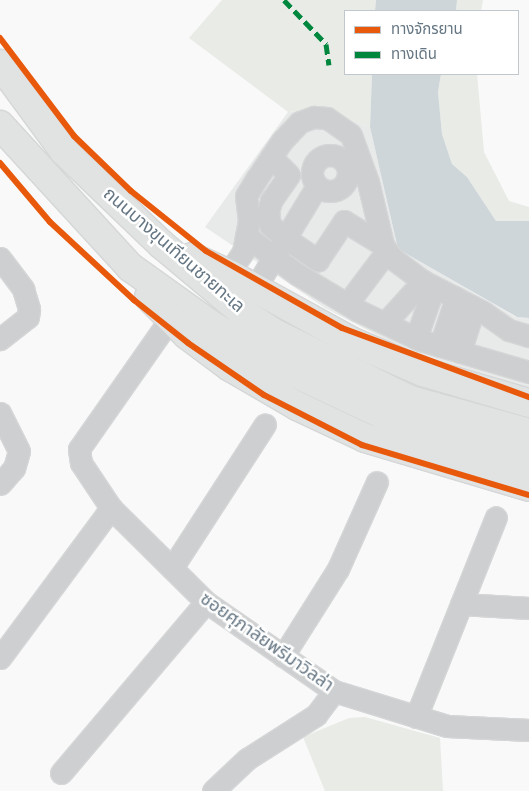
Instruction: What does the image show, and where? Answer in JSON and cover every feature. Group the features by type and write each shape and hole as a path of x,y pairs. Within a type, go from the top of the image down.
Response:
{"main road":[{"name":"ถนนบางขุนเทียนชายทะเล","path":"0,64 64,151 160,244 242,312 274,333 410,400 529,433"},
{"name":"ถนนบางขุนเทียนชายทะเล","path":"0,124 130,267 207,322 264,359 405,426 529,460"},
{"path":"160,244 228,274 352,341 423,372 529,403"},
{"path":"130,267 152,302 170,319 230,368 297,406 364,438 529,487"}],"street":[{"path":"228,274 243,252 246,236 246,196 271,157 300,122 314,117 327,118 340,124 351,135 349,172 346,183 335,190 317,186"},
{"path":"317,186 312,175 318,159 329,154 350,154"},
{"path":"350,154 373,206 388,252"},
{"path":"271,157 288,175 270,201 268,212 270,226 285,238 318,260 344,221 388,252 428,284 465,303 509,330 529,336"},
{"path":"346,183 373,206"},
{"path":"255,288 317,186"},
{"path":"246,236 273,256 352,307 385,324 416,338 529,372"},
{"path":"352,307 388,252"},
{"path":"0,258 20,283 28,299 29,309 28,317 0,339"},
{"path":"385,324 396,299 428,284"},
{"path":"416,338 428,284"},
{"path":"450,349 465,303"},
{"name":"ซอยศุภาลัยพรีมาวิลล่า","path":"170,319 79,449 81,463 111,508 206,602 334,691 447,726 529,730"},
{"path":"0,484 14,468 19,450 3,424"},
{"path":"172,568 265,424"},
{"path":"283,656 338,568 377,482"},
{"path":"0,658 111,508"},
{"path":"416,717 496,517"},
{"path":"61,773 206,602"},
{"path":"461,604 529,608"},
{"path":"213,791 247,759 316,715 334,691"}],"shaded area":[{"path":"222,0 376,0 375,10 344,10 344,75 372,75 370,127 320,109 288,112 189,38"},
{"path":"376,0 457,0 456,10 375,10"},
{"path":"457,0 483,0 481,10 456,10"},
{"path":"372,75 441,75 438,92 442,134 452,164 467,177 496,221 529,221 529,318 517,317 398,249 370,127"},
{"path":"441,75 477,75 484,152 509,201 529,207 529,221 496,221 467,177 452,164 442,134 438,92"},
{"path":"320,109 370,127 398,249 516,317 529,318 529,393 419,357 325,308 205,227 288,112"},
{"path":"365,717 440,738 443,791 325,791 303,737 349,718"}],"marked path":[{"path":"284,0 326,44 329,65"}],"cycle path":[{"path":"0,38 74,136 131,191 206,251 342,328 529,397"},
{"path":"0,163 50,222 134,300 188,343 264,395 362,445 529,495"}]}
